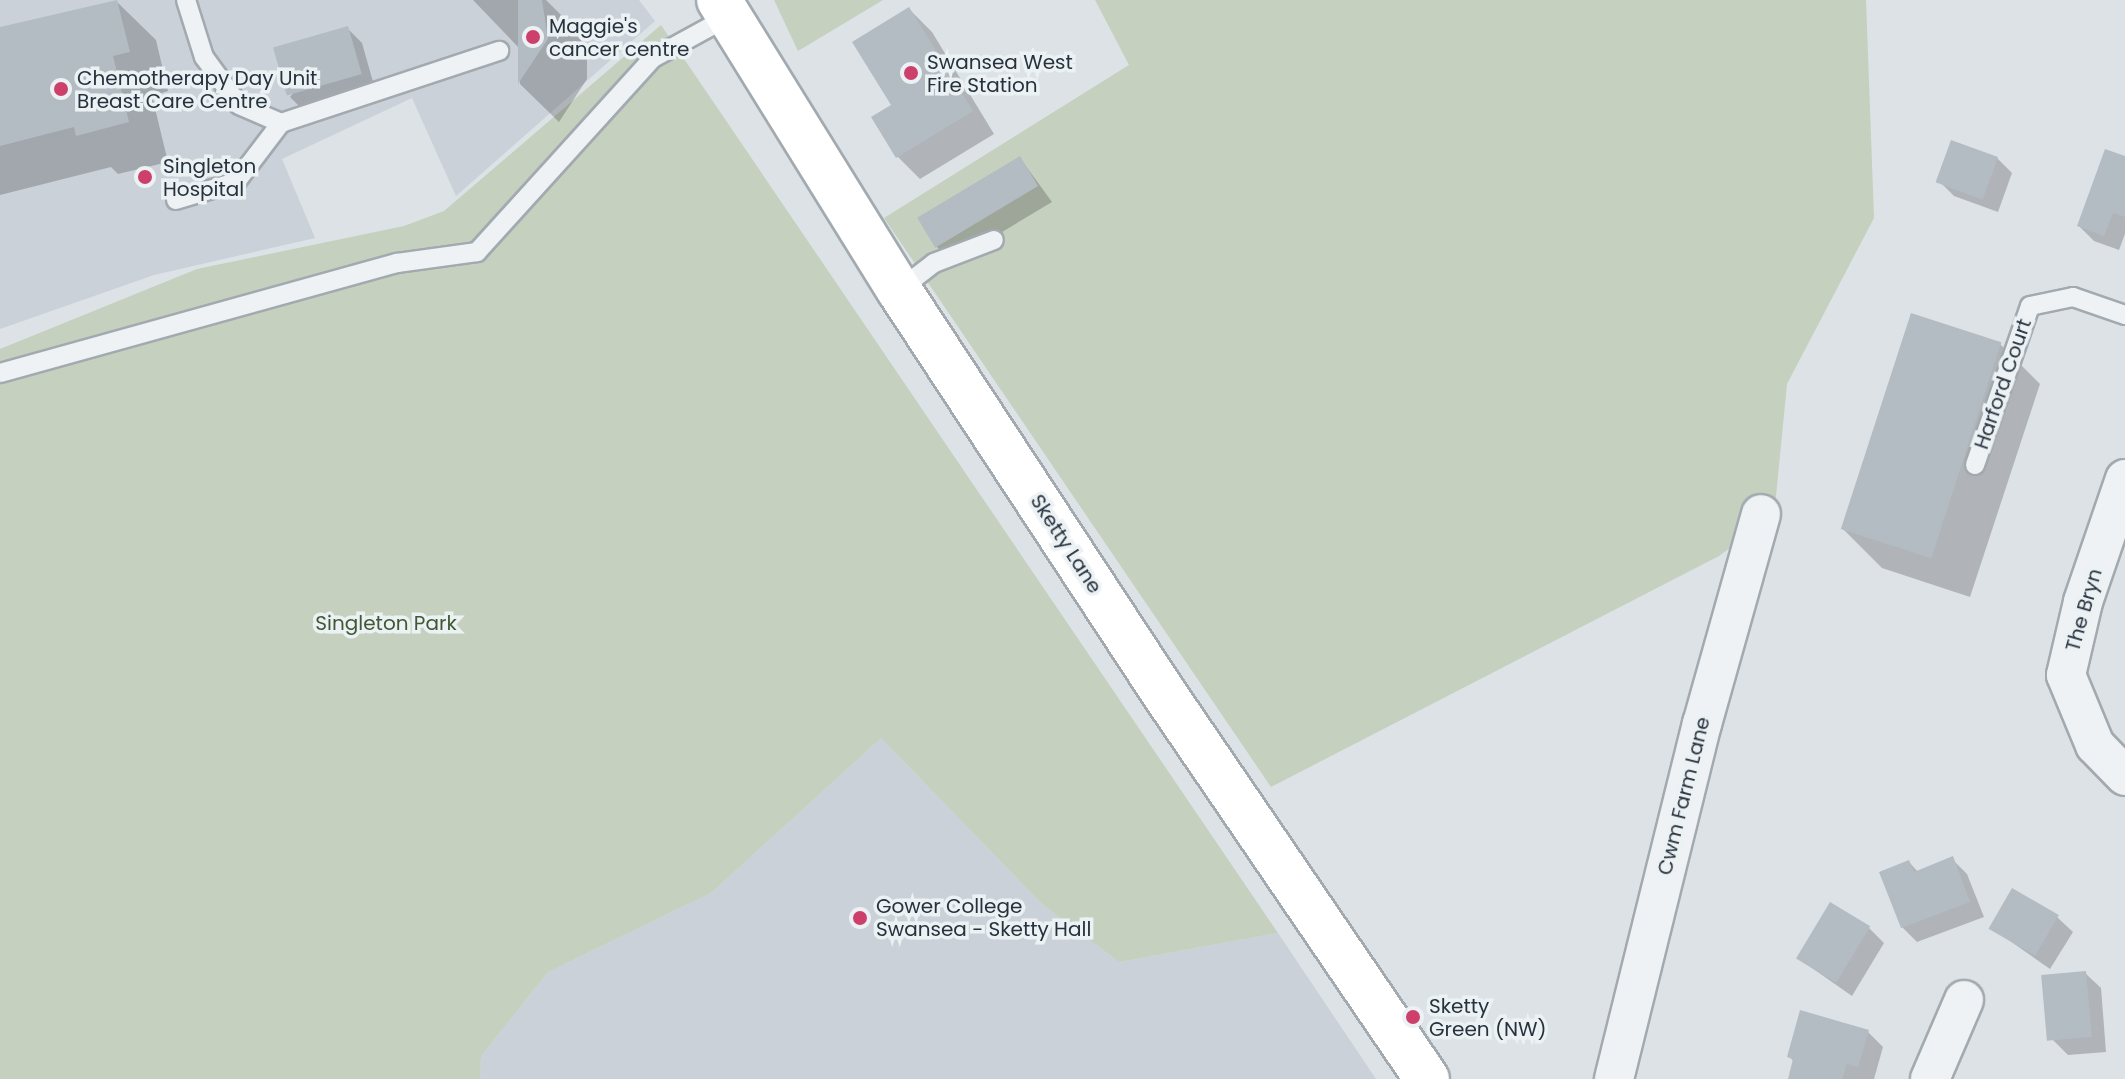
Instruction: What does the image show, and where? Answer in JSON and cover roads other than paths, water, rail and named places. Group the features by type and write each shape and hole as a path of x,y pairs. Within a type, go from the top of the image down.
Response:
{"main road":[{"name":"Sketty Lane","path":"723,8 899,290 1161,689 1427,1079"}],"street":[{"name":"The Bryn","path":"2125,479 2083,602 2066,675 2095,745 2125,776"},
{"name":"Cwm Farm Lane","path":"1614,1079 1702,724 1761,514"},
{"path":"1930,1079 1964,1000"}],"lane":[{"path":"186,0 204,57 239,105 281,123"},
{"path":"0,373 397,263 477,252 653,58 723,8"},
{"path":"176,200 236,182 281,123 499,51"},
{"path":"899,290 934,263 994,240"},
{"name":"Harford Court","path":"1975,465 2030,306 2073,297 2125,315"}],"place":[{"name":"Maggie's cancer centre","path":"533,37"},
{"name":"Swansea West Fire Station","path":"911,73"},
{"name":"Chemotherapy Day Unit Breast Care Centre","path":"61,89"},
{"name":"Singleton Hospital","path":"145,177"},
{"name":"Gower College Swansea - Sketty Hall","path":"860,918"},
{"name":"Sketty Green (NW)","path":"1413,1017"}],"park label":[{"name":"Singleton Park","path":"386,623"}]}
